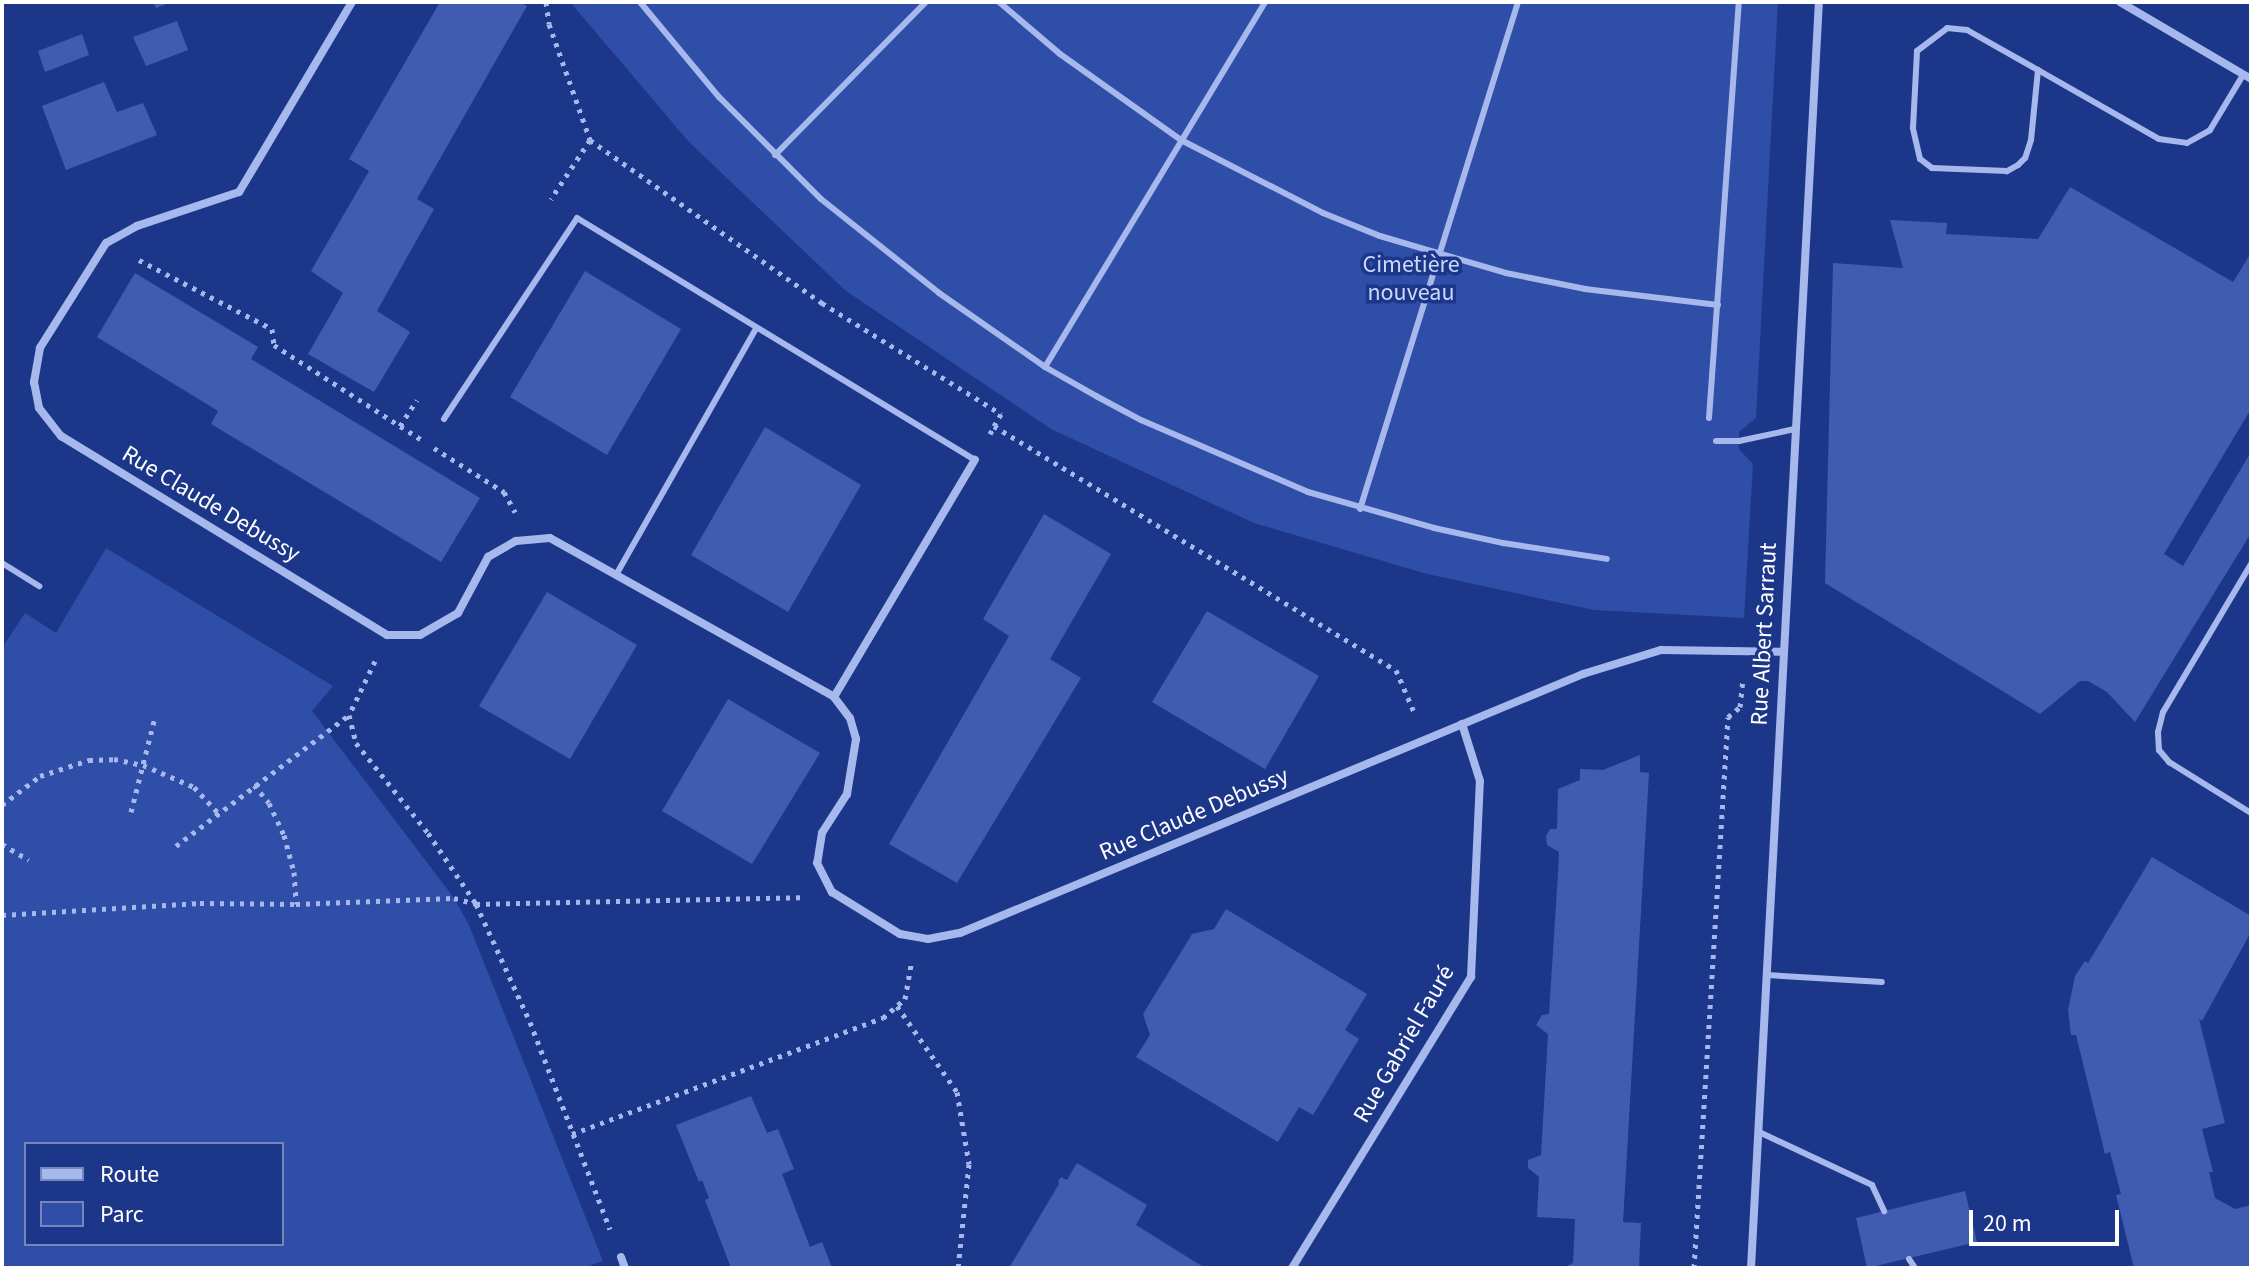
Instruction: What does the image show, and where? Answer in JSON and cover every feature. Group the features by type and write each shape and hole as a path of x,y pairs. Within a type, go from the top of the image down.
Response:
{"street":[{"path":"106,243 137,226 239,192 352,2"},
{"name":"Rue Albert Sarraut","path":"1751,1268 1819,2"},
{"path":"2120,2 2247,77"},
{"name":"Rue Claude Debussy","path":"106,243 40,348 34,382 39,408 61,436 387,635"},
{"path":"834,697 975,460"},
{"path":"387,635 420,635 458,613 488,557 516,541 550,538 834,697 850,718 856,739 847,794 822,833 817,863 832,892"},
{"name":"Rue Claude Debussy","path":"832,892 900,934 928,939 960,933 1583,674 1661,650 1783,652"},
{"name":"Rue Gabriel Fauré","path":"1292,1268 1471,977 1480,781 1462,724"},
{"path":"621,1257 625,1268"}],"lane":[{"path":"640,2 719,97 775,155 886,252 1045,367 1169,433 1308,492 1360,509 1503,543 1607,559"},
{"path":"775,155 926,2"},
{"path":"999,2 1060,54 1181,140 1323,213 1380,236 1441,255 1585,289 1718,305"},
{"path":"1045,367 1265,2"},
{"path":"1360,509 1518,2"},
{"path":"1709,418 1739,2"},
{"path":"2038,70 2031,140 2025,158 2018,165 2007,171 1932,168 1920,159 1913,128 1917,51 1947,28 1967,30 2038,70 2159,139 2187,143 2210,130 2247,77"},
{"path":"444,419 577,218 975,460"},
{"path":"616,575 756,329"},
{"path":"1716,441 1739,441 1795,429"},
{"path":"2,563 39,586"},
{"path":"2251,564 2163,712 2158,732 2159,750 2169,762 2251,813"},
{"path":"1767,975 1882,982"},
{"path":"1759,1132 1872,1185 1884,1211"},
{"path":"1909,1259 1915,1268"}],"path":[{"path":"546,2 549,24 590,140 822,303 1001,414 975,460"},
{"path":"547,205 590,140"},
{"path":"106,243 272,329 274,345 504,492 530,540"},
{"path":"400,426 426,387"},
{"path":"994,426 1396,670 1426,739"},
{"path":"176,846 349,715 387,635"},
{"path":"1694,1268 1728,717 1740,707 1745,652"},
{"path":"349,715 356,743 428,833 476,904 530,1022 621,1257"},
{"path":"131,812 155,717"},
{"path":"2,805 28,783 62,766 114,759 143,765 194,787 218,813"},
{"path":"254,785 269,803 284,835 294,872 296,904"},
{"path":"2,844 29,860"},
{"path":"2,915 200,903 296,904 454,898 476,904 791,900 832,892"},
{"path":"572,1134 883,1018 905,999 915,937"},
{"path":"897,1006 957,1092 969,1164 958,1268"}],"green space":[{"name":"Cimetière nouveau","path":"570,2 1778,2 1756,418 1739,432 1739,449 1753,464 1744,618 1594,610 1427,574 1254,523 1051,429 846,291 689,142"},
{"path":"106,548 333,686 312,711 454,898 469,925 603,1261 583,1268 2,1268 2,648 25,613 56,633"}],"building":[{"path":"153,2 172,2 156,8"},
{"path":"440,2 520,2 527,6 417,199 434,209 377,311 410,332 374,392 308,354 343,293 311,271 369,171 349,159"},
{"path":"177,21 188,50 146,66 133,37"},
{"path":"82,34 89,55 45,72 38,51"},
{"path":"104,82 117,112 143,103 157,135 66,170 42,106"},
{"path":"2070,187 2233,282 2251,253 2251,409 2164,554 2183,566 2251,452 2251,533 2135,722 2107,692 2088,681 2080,681 2040,714 1825,583 1833,263 1903,268 1890,220 1947,223 1946,234 2038,239"},
{"path":"585,271 681,329 607,455 510,397"},
{"path":"135,273 258,347 251,359 480,498 441,562 211,424 218,411 97,337"},
{"path":"765,427 861,485 788,612 691,555"},
{"path":"1044,514 1111,554 1050,659 1081,678 957,883 889,844 1009,636 983,619"},
{"path":"547,592 637,645 570,759 479,706"},
{"path":"1207,611 1319,676 1265,769 1152,702"},
{"path":"728,699 820,753 752,864 662,811"},
{"path":"1640,755 1640,772 1649,773 1623,1222 1641,1223 1639,1268 1563,1268 1573,1263 1575,1219 1537,1217 1539,1177 1528,1168 1528,1160 1541,1155 1548,1034 1536,1025 1542,1015 1549,1014 1558,873 1559,852 1547,845 1546,836 1550,829 1557,829 1558,789 1580,780 1580,769 1603,770"},
{"path":"2152,857 2251,916 2251,932 2202,1021 2199,1019 2225,1123 2202,1129 2213,1172 2209,1172 2215,1198 2235,1209 2251,1205 2251,1268 2134,1268 2116,1195 2121,1194 2110,1152 2105,1154 2076,1035 2071,1035 2068,1010 2075,976 2085,961 2088,963"},
{"path":"1226,909 1367,994 1345,1030 1359,1039 1313,1115 1299,1107 1278,1142 1136,1057 1150,1035 1143,1014 1192,934 1214,929"},
{"path":"751,1096 767,1133 778,1129 794,1169 782,1174 810,1247 822,1242 832,1268 731,1268 705,1200 709,1198 702,1180 699,1182 676,1125"},
{"path":"1077,1163 1147,1205 1136,1225 1205,1268 1009,1268 1058,1181 1061,1177 1067,1180"},
{"path":"1965,1191 1977,1242 1867,1268 1856,1218"}]}
